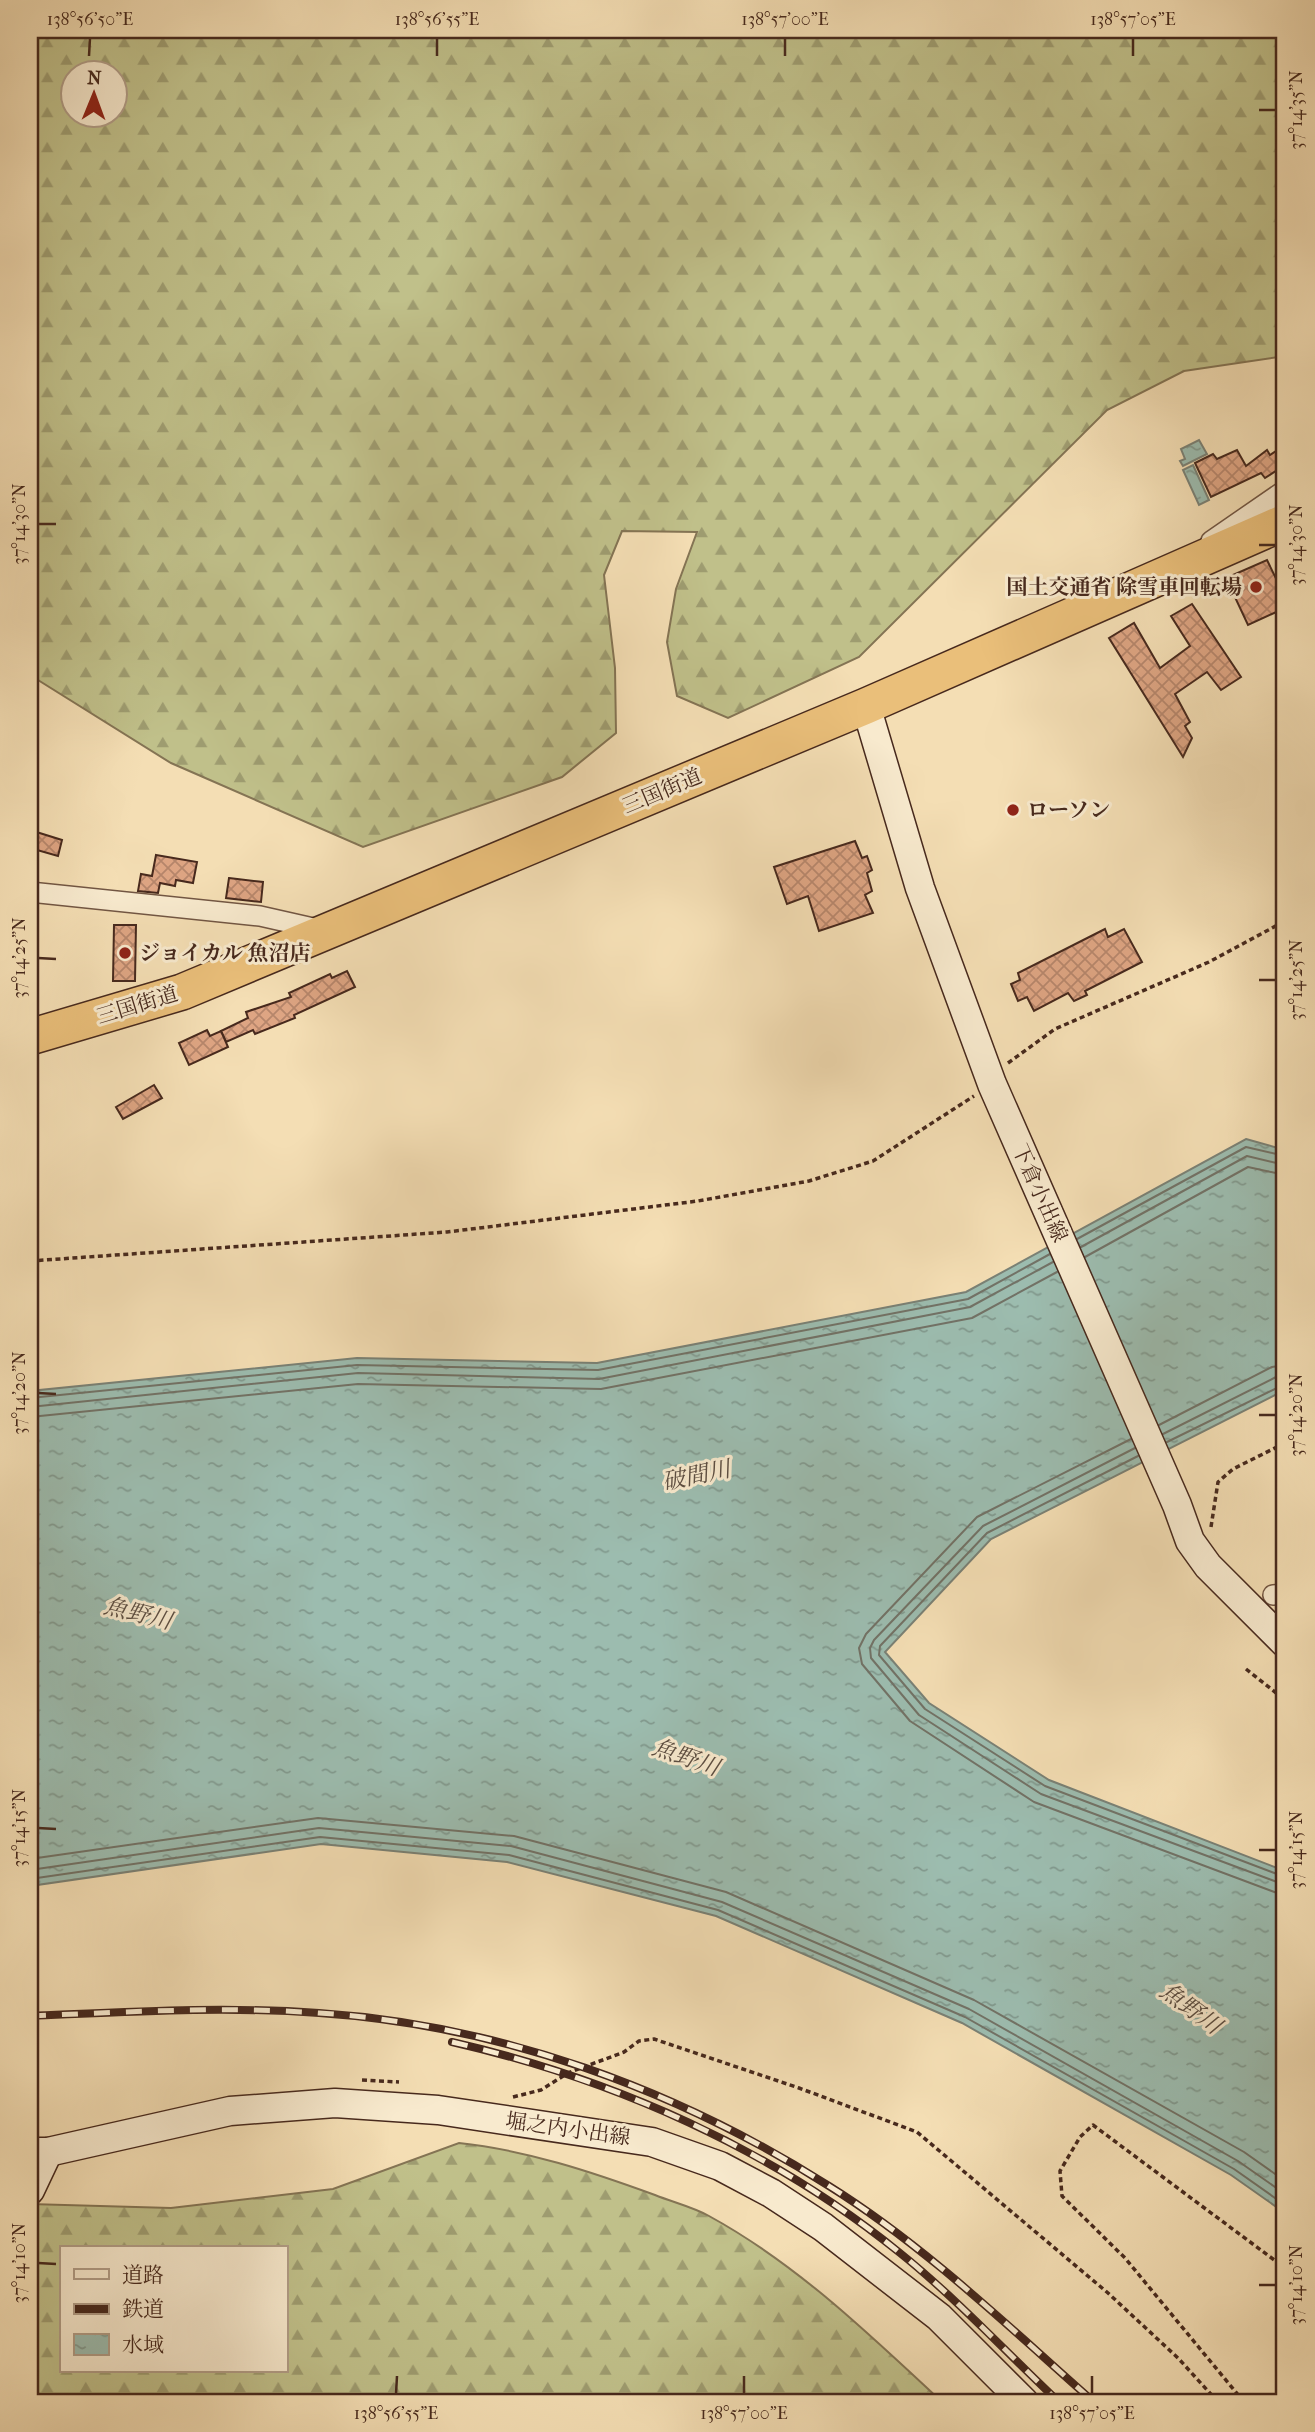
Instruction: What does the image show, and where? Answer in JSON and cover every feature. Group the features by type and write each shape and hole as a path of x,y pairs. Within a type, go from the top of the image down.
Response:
{"highway":[{"name":"三国街道","path":"30,1037 182,992 866,706 1285,522"}],"main road":[{"name":"下倉小出線","path":"866,706 920,888 993,1086 1177,1505 1190,1541 1208,1566 1285,1643"},
{"name":"堀之内小出線","path":"39,2152 230,2111 335,2103 438,2110 652,2142 720,2166 771,2193 823,2227 939,2318 1024,2402"},
{"path":"30,2190 39,2152"}],"street":[{"path":"1156,579 1285,490"},
{"path":"30,892 260,916 326,931"}],"path":[{"path":"30,1261 447,1232 698,1201 809,1181 873,1161 993,1086 1055,1029 1209,962 1285,921"},
{"path":"1208,1566 1209,1535 1218,1482 1233,1469 1285,1443"},
{"path":"1247,1669 1285,1700"},
{"path":"502,2096 516,2097 541,2090 568,2073 624,2052 639,2041 654,2039 799,2088 917,2132 1108,2293 1178,2358 1218,2402"},
{"path":"1244,2402 1125,2258 1062,2196 1060,2171 1080,2137 1093,2125 1285,2268"}],"green space":[{"path":"30,30 1285,30 1285,356 1184,371 1107,410 859,657 728,718 677,696 667,642 676,589 697,532 622,531 604,575 615,668 616,733 562,777 363,847 171,763 30,675"},
{"path":"459,2143 534,2156 689,2207 741,2235 832,2302 942,2402 30,2402 30,2204 171,2208 333,2189"}],"water":[{"path":"1199,440 1207,454 1183,466 1180,461 1185,459 1181,449"},
{"path":"1193,465 1209,500 1199,505 1183,470"},
{"path":"1246,1139 1285,1150 1285,1390 991,1539 885,1652 929,1703 1049,1780 1285,1871 1285,2213 1231,2175 962,2023 716,1916 507,1862 321,1844 30,1886 30,1391 357,1358 597,1363 966,1292"}],"building":[{"path":"1285,445 1285,465 1265,478 1261,473 1211,497 1195,463 1213,454 1217,459 1237,450 1246,466 1267,450 1270,455"},
{"name":"国土交通省 除雪車回転場","path":"1267,560 1285,597 1285,608 1248,625 1226,578"},
{"path":"1192,604 1241,677 1221,690 1207,672 1175,694 1190,722 1185,726 1192,738 1183,757 1109,638 1134,623 1160,668 1190,646 1171,616"},
{"path":"30,830 62,840 58,856 30,848"},
{"path":"855,841 862,858 867,856 872,870 867,873 872,891 865,895 873,913 819,931 808,896 787,904 774,867"},
{"path":"156,855 197,862 193,883 176,880 175,886 160,883 158,893 138,891 141,874 152,876"},
{"path":"229,878 263,882 261,902 226,898"},
{"name":"ジョイカル 魚沼店","path":"114,925 136,925 135,981 113,981"},
{"path":"1105,929 1108,937 1124,929 1142,962 1085,991 1087,995 1074,1001 1068,993 1034,1011 1027,997 1018,1001 1011,984 1020,980 1018,973"},
{"path":"347,971 355,987 294,1015 295,1018 255,1034 253,1030 226,1042 221,1031 248,1018 246,1012 291,997 289,993 330,974 332,978"},
{"path":"207,1030 210,1036 221,1031 228,1047 189,1065 179,1043"},
{"path":"154,1085 162,1098 123,1119 116,1107"}],"railway":[{"path":"30,2016 211,2010 319,2013 454,2031 520,2047 584,2068 648,2092 710,2120 771,2151 829,2186 933,2261 1094,2402"},
{"path":"452,2042 512,2057 631,2098 688,2122 799,2181 851,2216 921,2270 1059,2402"}],"place":[{"name":"国土交通省 除雪車回転場","path":"1256,587"},
{"name":"ローソン","path":"1013,810"},
{"name":"ジョイカル 魚沼店","path":"125,953"}],"water label":[{"name":"破間川","path":"696,1475"},
{"name":"魚野川","path":"138,1613"},
{"name":"魚野川","path":"686,1757"},
{"name":"魚野川","path":"1191,2008"}]}
